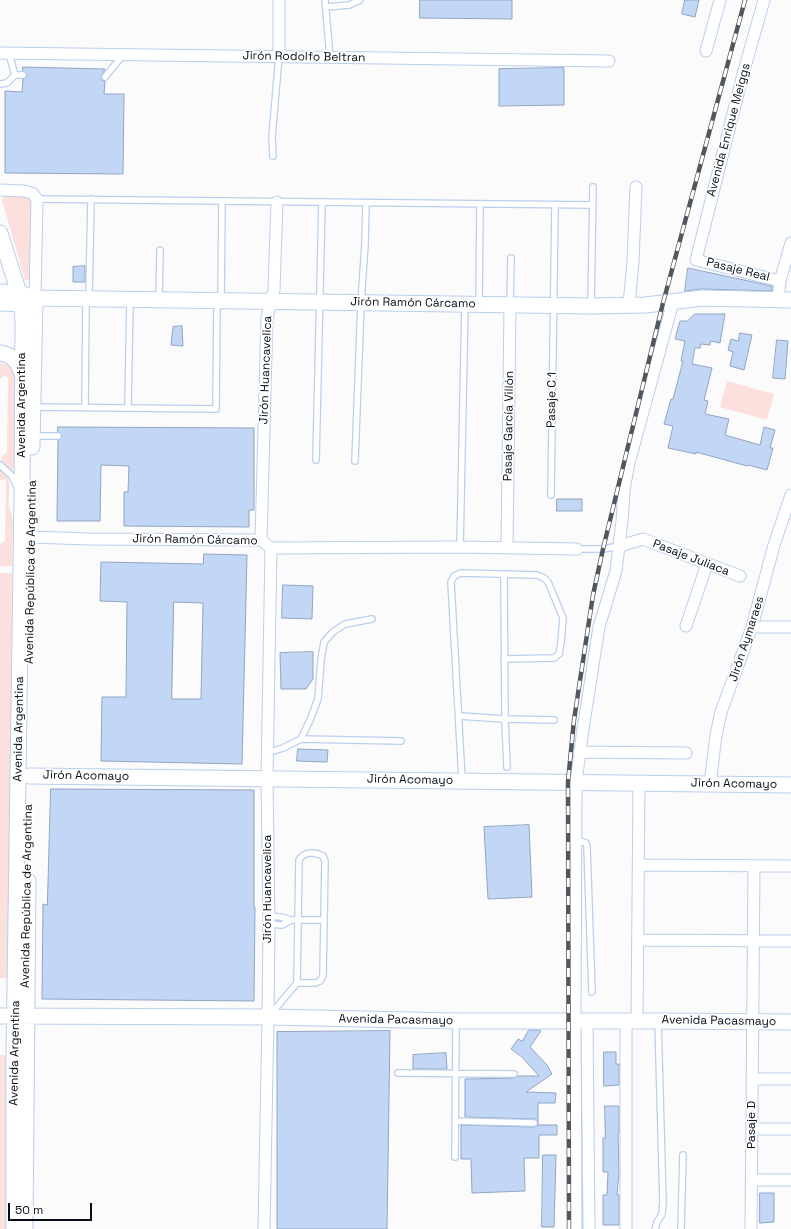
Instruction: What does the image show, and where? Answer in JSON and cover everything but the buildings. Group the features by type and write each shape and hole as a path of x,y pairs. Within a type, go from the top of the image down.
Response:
{"street":[{"path":"279,0 279,56"},
{"path":"706,51 720,0"},
{"name":"Avenida Enrique Meiggs","path":"696,260 743,74 764,0"},
{"name":"Jirón Rodolfo Beltran","path":"4,53 609,61"},
{"path":"629,305 633,262 636,187"},
{"path":"0,190 24,191 32,193 37,199 25,298"},
{"name":"Jirón Huancavelica","path":"261,540 267,317 274,290 277,202"},
{"name":"Avenida Argentina","path":"0,233 25,298 22,375 21,1016 14,1229"},
{"path":"784,299 780,281 791,243"},
{"name":"Pasaje Real","path":"696,260 780,281"},
{"name":"Jirón Ramón Cárcamo","path":"0,292 25,298"},
{"name":"Jirón Ramón Cárcamo","path":"0,303 25,298 591,306 656,305 702,298 784,299"},
{"name":"Avenida República de Argentina","path":"25,298 33,407 29,776 21,1016 25,1229"},
{"path":"589,1229 581,1021 576,840 576,782 579,752 599,627 616,571 620,546 624,490 673,302"},
{"name":"Pasaje García Villón","path":"507,548 510,305"},
{"path":"0,353 12,356 17,362 22,375"},
{"name":"Jirón Aymaraes","path":"710,784 716,735 722,712 752,627 774,545 791,495"},
{"name":"Jirón Ramón Cárcamo","path":"31,537 88,539 261,540 271,548 577,549"},
{"name":"Pasaje Juliaca","path":"620,546 643,539 740,576"},
{"name":"Jirón Huancavelica","path":"264,1229 269,920 267,753 271,548"},
{"path":"686,626 707,564"},
{"path":"752,627 791,627"},
{"path":"579,752 686,753"},
{"name":"Jirón Acomayo","path":"29,776 639,782 791,785"},
{"path":"626,1229 631,1021 638,940 639,782"},
{"path":"638,865 791,866"},
{"name":"Pasaje D","path":"751,1229 754,866"},
{"path":"638,940 791,941"},
{"name":"Avenida Pacasmayo","path":"0,1016 268,1017 456,1021 791,1022"},
{"path":"576,1229 581,1021"},
{"path":"752,1079 791,1079"},
{"path":"752,1129 791,1129"},
{"path":"752,1180 791,1180"}],"lane":[{"path":"325,0 330,57"},
{"path":"326,8 349,5 360,0"},
{"path":"4,53 15,75"},
{"path":"105,77 123,55"},
{"path":"273,156 272,137 279,56"},
{"path":"0,84 8,83 15,75 23,75"},
{"path":"591,306 593,187"},
{"path":"37,199 592,205"},
{"path":"85,407 91,200"},
{"path":"33,407 216,409 222,201"},
{"path":"316,460 322,202"},
{"path":"354,461 366,203"},
{"path":"460,548 472,304 480,204"},
{"name":"Pasaje C 1","path":"551,495 555,205"},
{"path":"159,300 160,250"},
{"path":"510,305 511,258"},
{"path":"128,408 130,300"},
{"path":"32,436 58,436"},
{"path":"0,465 12,476 22,496"},
{"name":"Jirón Ramón Cárcamo","path":"577,549 603,550 620,546"},
{"path":"462,780 451,582 454,576 461,573 537,575 544,578 548,582 563,618 559,654 554,658 504,659"},
{"path":"504,574 504,659 507,767"},
{"path":"301,740 318,699 324,642 333,632 345,624 372,619"},
{"path":"459,716 554,720"},
{"path":"267,753 301,740 401,741"},
{"path":"576,840 586,843 588,847 592,992"},
{"path":"268,1017 297,983 299,860 301,855 305,853 318,853 323,856 325,861 323,976 320,981 315,983 297,983"},
{"path":"269,920 282,924 291,920 324,920"},
{"path":"455,1157 456,1021"},
{"path":"655,1229 662,1214 663,1202 658,1021"},
{"path":"398,1073 514,1074"},
{"path":"456,1121 534,1123"},
{"path":"681,1229 683,1155"}],"shaded area":[{"path":"6,196 27,196 32,201 32,280 25,280 2,200"},
{"path":"0,363 10,366 15,374 14,468 11,471 1,460 2,456 7,453 8,378 5,375 0,379"},
{"path":"727,381 774,394 767,420 720,407"},
{"path":"0,468 9,481 9,506 13,522 12,566 0,566 0,544 5,541 6,482 5,479 0,481"},
{"path":"0,573 12,573 9,978 0,978"},
{"path":"0,1055 8,1055 7,1229 0,1229"}],"railway":[{"path":"569,1229 568,782 574,720 593,595 603,549 663,303 745,0"}]}
